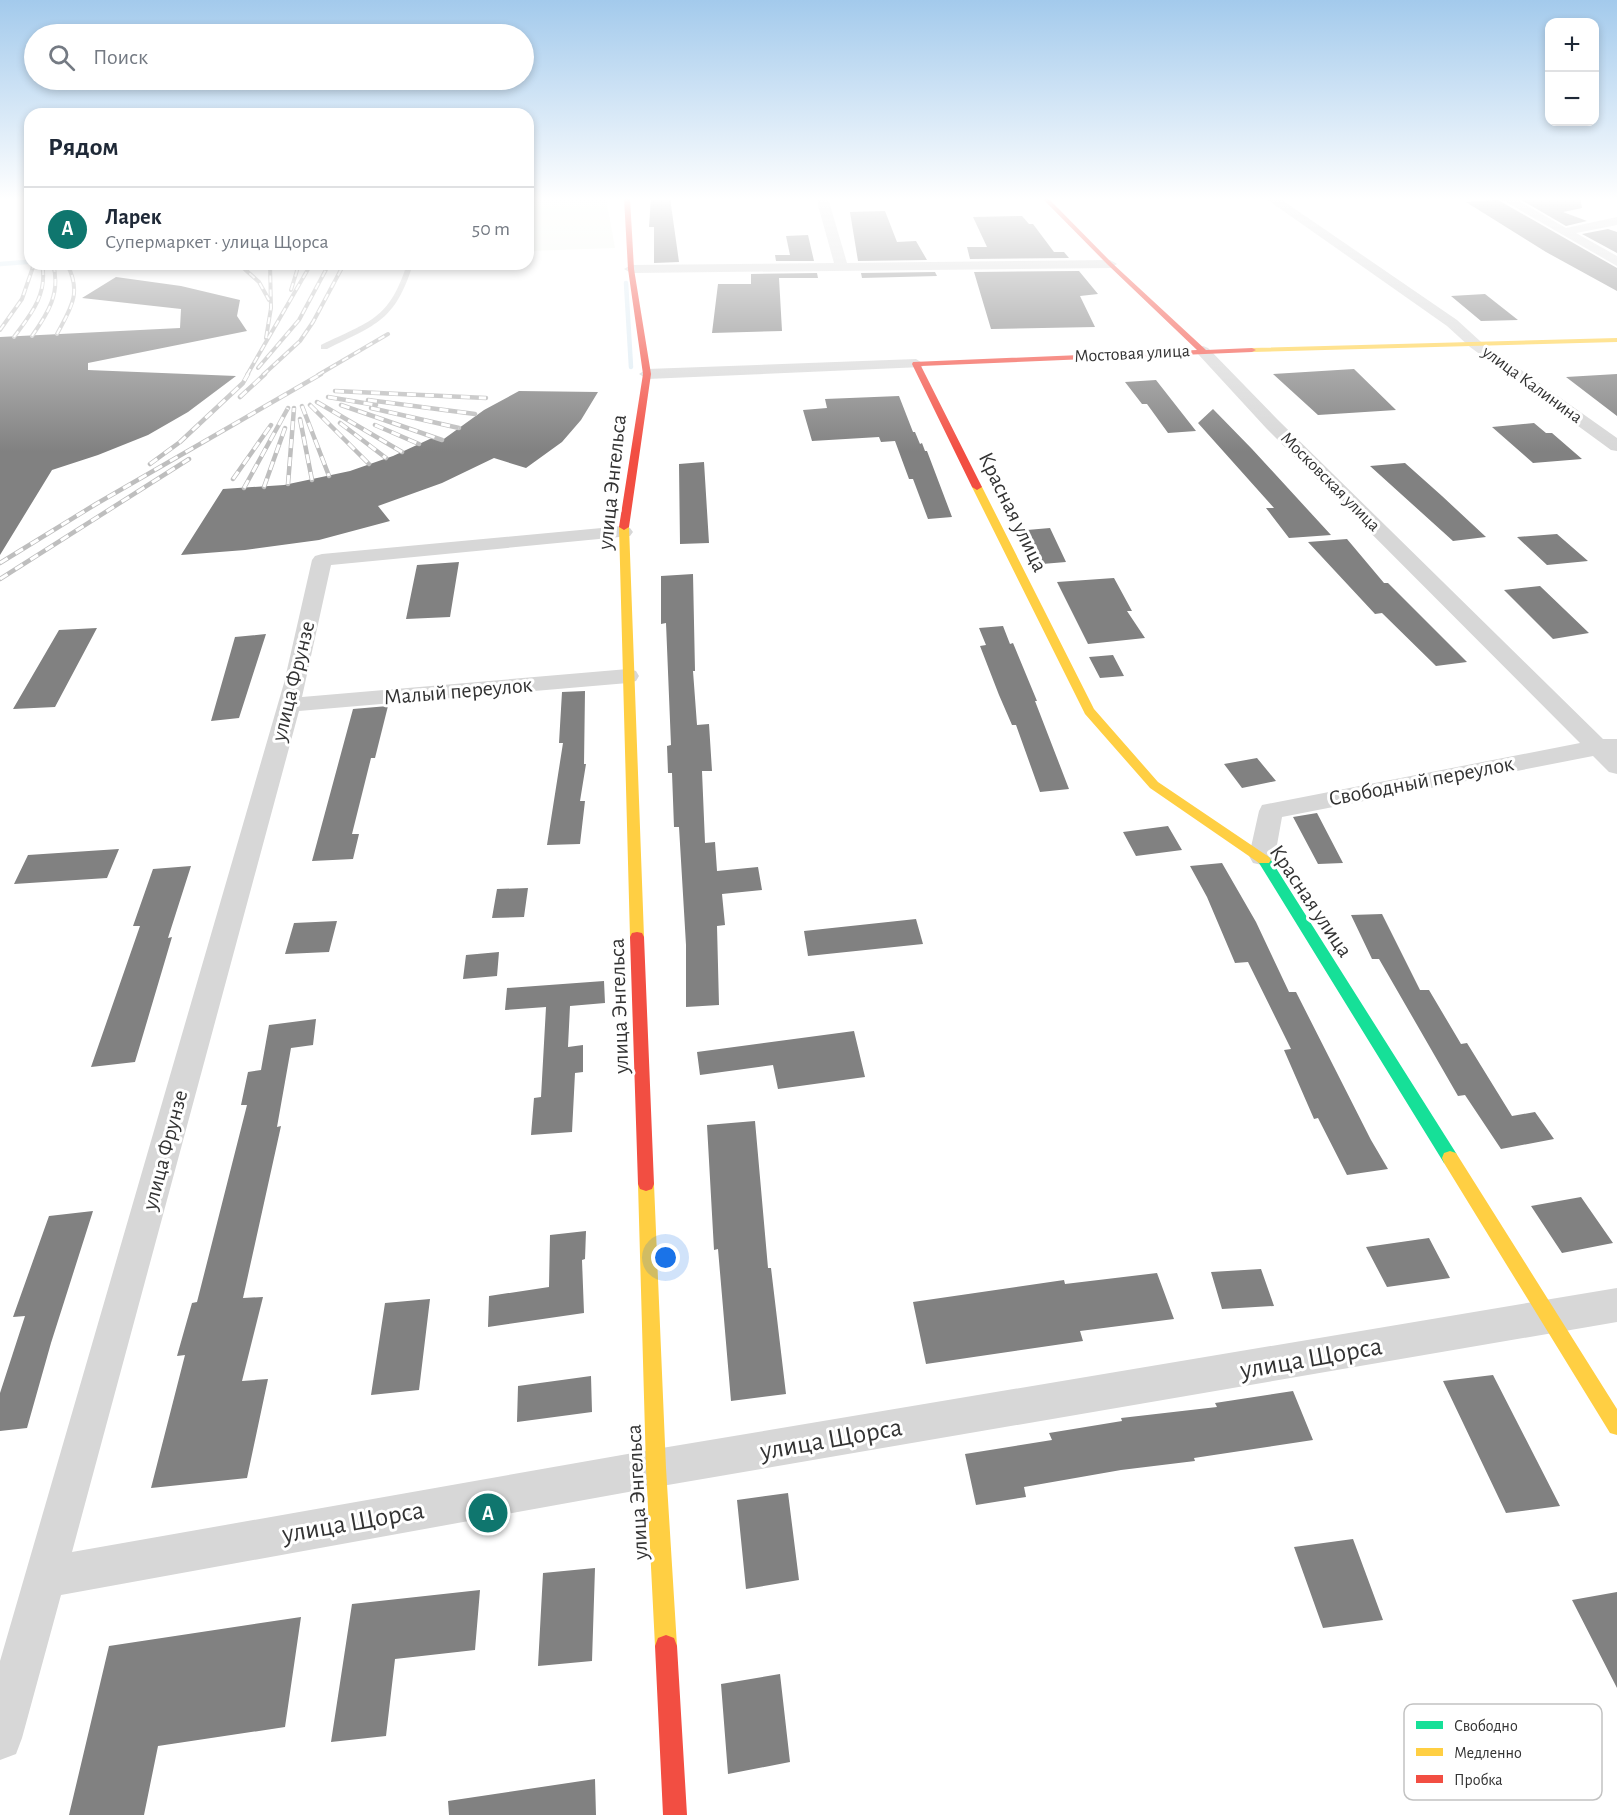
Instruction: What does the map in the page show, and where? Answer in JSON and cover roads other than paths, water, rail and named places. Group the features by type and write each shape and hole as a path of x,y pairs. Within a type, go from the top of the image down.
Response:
{"street":[{"name":"улица Энгельса","path":"633,283 647,374 623,532 656,1468 675,1815"},
{"name":"Московская улица","path":"1130,283 1203,351 1272,424 1607,745 1617,766"},
{"name":"улица Калинина","path":"1394,283 1452,323 1475,344 1617,446"},
{"name":"Мостовая улица","path":"647,374 1203,351 1617,340"},
{"name":"Красная улица","path":"916,364 1089,711 1154,785 1262,856 1617,1426"},
{"name":"улица Фрунзе","path":"0,1738 47,1577 288,705 322,560 623,532"},
{"name":"Малый переулок","path":"288,705 628,676"},
{"name":"Свободный переулок","path":"1262,856 1271,811 1607,745"},
{"name":"улица Щорса","path":"47,1577 656,1468 1617,1305"}],"lane":[{"path":"324,347 373,320 393,305 403,283"}],"waterway":[{"path":"626,283 631,367"}],"railway":[{"path":"0,330 22,299 28,283"},
{"path":"14,337 37,303 43,283"},
{"path":"32,336 48,311 55,283"},
{"path":"57,334 73,300 74,283"},
{"path":"259,283 269,300"},
{"path":"266,338 271,308 270,283"},
{"path":"291,290 293,283"},
{"path":"247,375 300,283"},
{"path":"258,368 299,320 319,283"},
{"path":"263,375 300,341 334,283"},
{"path":"318,375 388,334"},
{"path":"150,464 180,442 243,383 248,374"},
{"path":"240,397 265,374"},
{"path":"0,563 96,504 321,374"},
{"path":"335,391 486,398"},
{"path":"328,397 376,405"},
{"path":"368,400 475,414"},
{"path":"317,402 402,452"},
{"path":"310,405 369,464"},
{"path":"341,405 442,440"},
{"path":"302,406 329,476"},
{"path":"244,488 288,408"},
{"path":"288,484 294,408"},
{"path":"371,408 459,428"},
{"path":"300,419 312,480"},
{"path":"340,423 386,458"},
{"path":"233,479 271,425"},
{"path":"375,425 419,444"},
{"path":"264,487 285,428"},
{"path":"0,579 189,459"}],"place":[{"name":"Ларек","path":"488,1513"}]}
